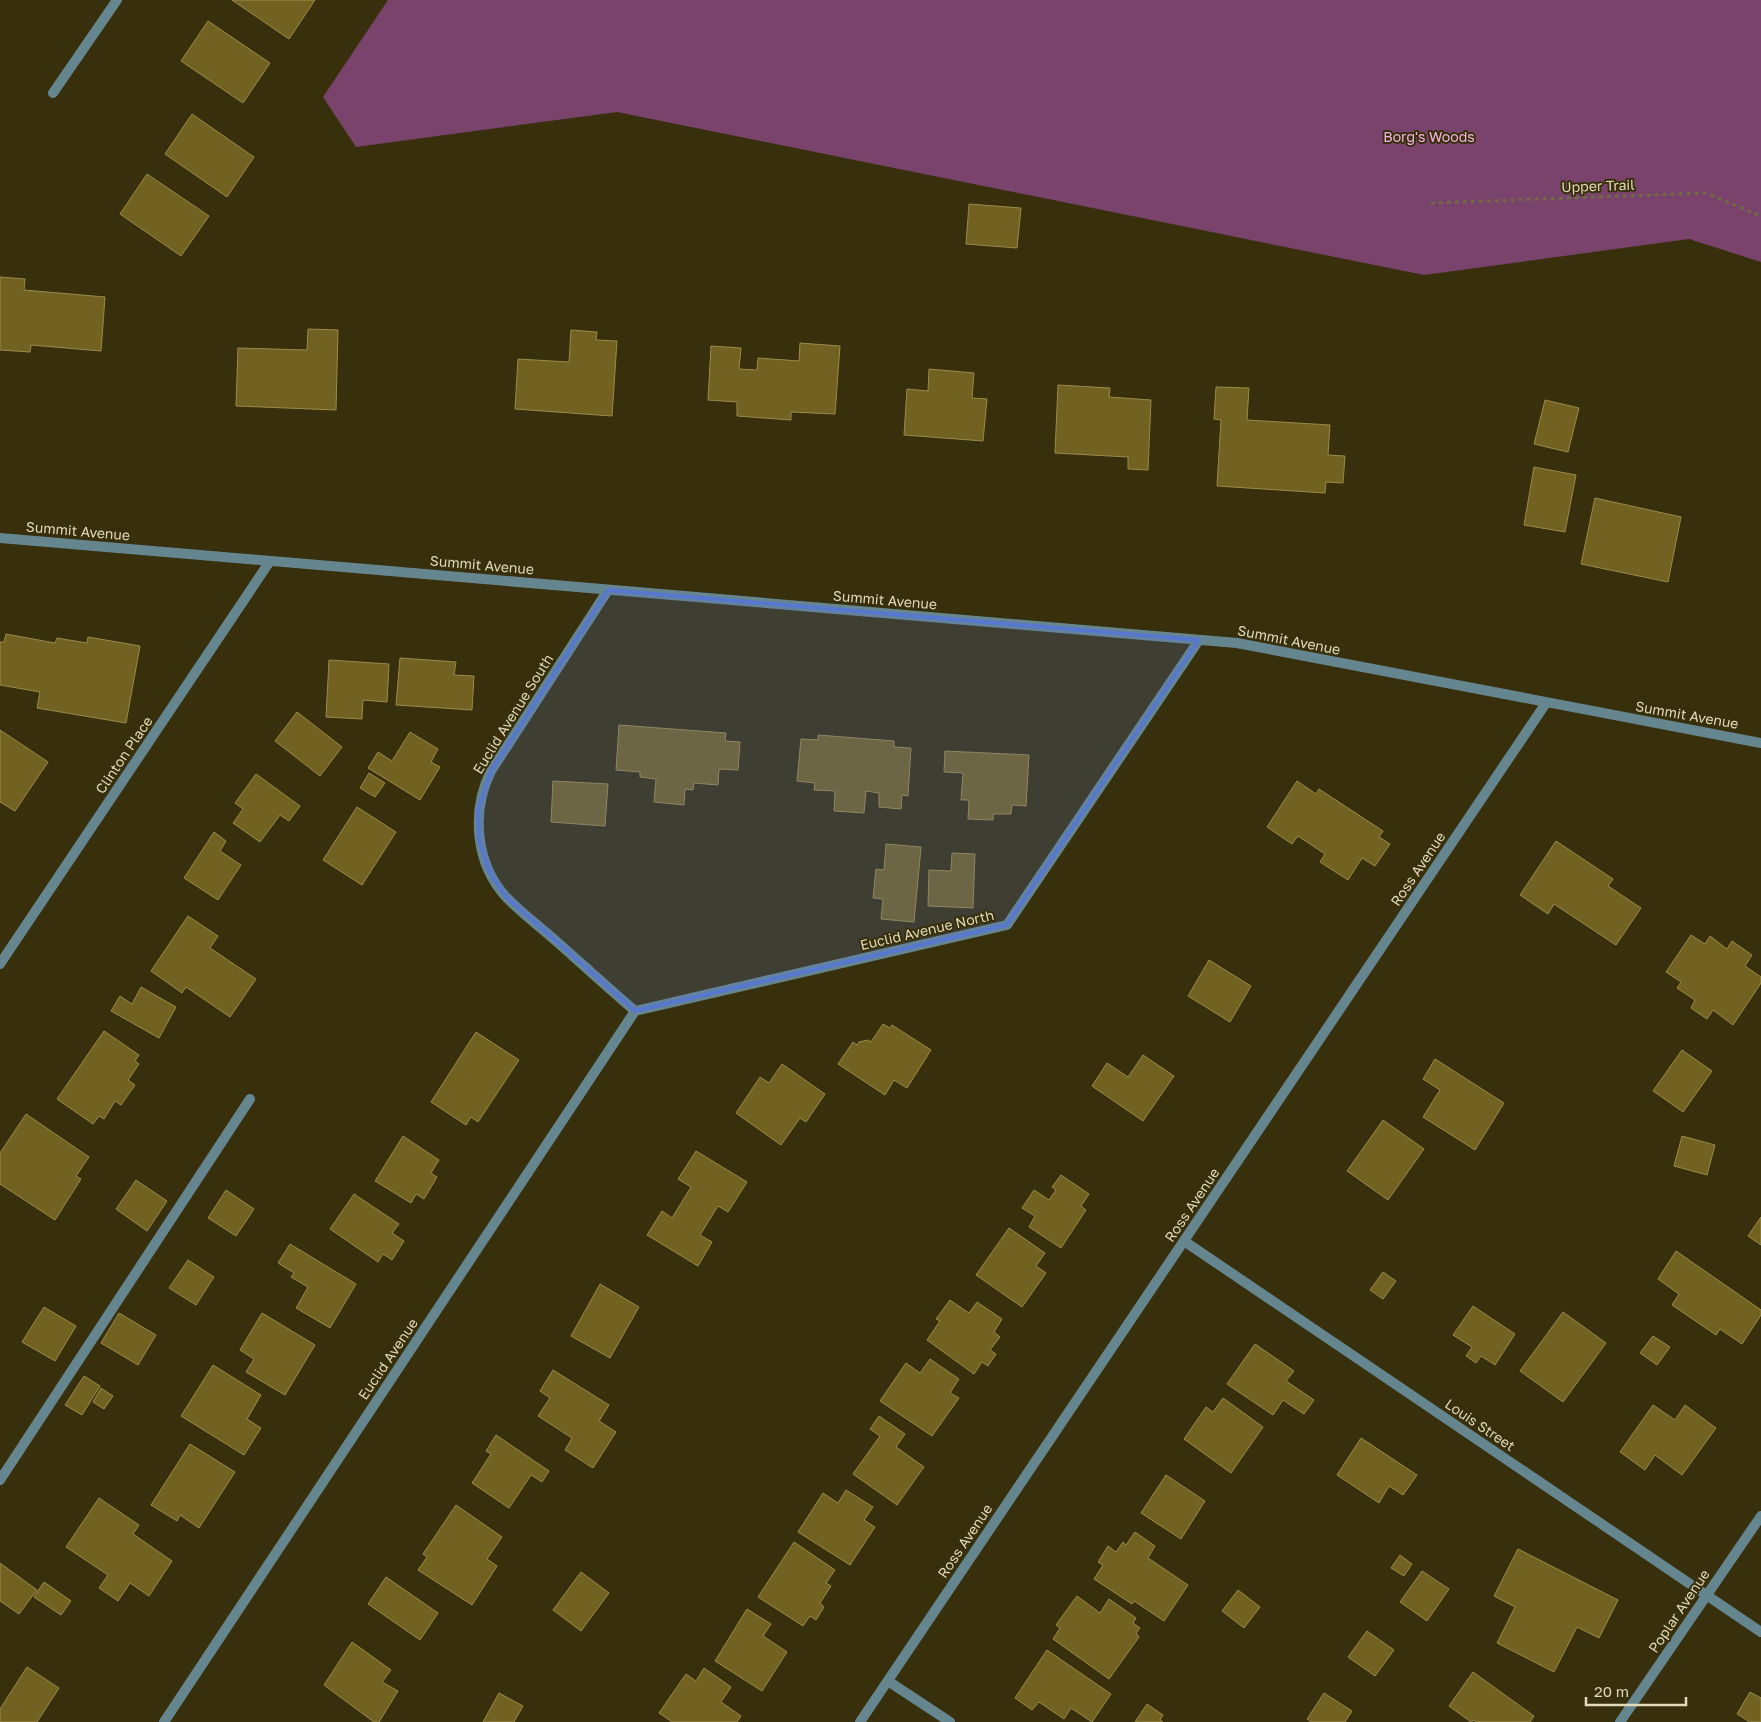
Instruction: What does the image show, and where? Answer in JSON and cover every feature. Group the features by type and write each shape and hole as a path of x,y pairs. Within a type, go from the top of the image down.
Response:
{"street":[{"path":"53,93 116,0"},
{"name":"Summit Avenue","path":"0,538 1236,643 1761,743"},
{"name":"Clinton Place","path":"0,964 270,561"},
{"name":"Euclid Avenue South","path":"608,590 490,770 478,810 479,841 489,871 506,897 635,1011"},
{"name":"Euclid Avenue North","path":"635,1011 1007,926 1199,640"},
{"name":"Ross Avenue","path":"860,1722 1546,703"},
{"name":"Euclid Avenue","path":"164,1722 635,1011"},
{"path":"0,1480 250,1099"},
{"name":"Louis Street","path":"1184,1241 1761,1632"},
{"name":"Poplar Avenue","path":"1620,1722 1761,1516"},
{"path":"888,1681 950,1722"}],"path":[{"name":"Upper Trail","path":"1431,202 1706,194 1761,216"}],"highlighted area":[{"path":"608,590 1199,640 1007,925 635,1011 506,897 489,871 479,841 478,810 491,771"}],"green space":[{"name":"Borg's Woods","path":"388,0 1761,0 1761,262 1689,239 1424,275 617,112 356,147 323,97"}],"building":[{"path":"232,0 315,0 289,39"},
{"path":"208,21 270,63 243,103 181,61"},
{"path":"192,114 254,157 227,197 165,154"},
{"path":"147,174 209,216 181,256 120,214"},
{"path":"969,204 1021,208 1017,248 966,244"},
{"path":"0,277 25,279 24,290 105,297 101,351 31,345 30,352 0,350"},
{"path":"308,329 338,330 336,410 236,406 238,348 307,350"},
{"path":"571,330 597,332 596,340 617,341 612,416 515,409 518,359 569,362"},
{"path":"800,343 840,346 835,414 791,412 791,420 737,416 737,402 708,400 711,346 741,348 739,369 757,370 758,358 799,361"},
{"path":"929,369 974,373 972,398 987,399 983,441 904,435 907,389 928,391"},
{"path":"1058,385 1110,388 1109,397 1151,400 1148,470 1128,469 1128,457 1055,453"},
{"path":"1216,387 1249,388 1247,420 1330,425 1328,455 1345,456 1343,483 1326,482 1325,493 1217,486 1221,420 1214,419"},
{"path":"1545,400 1579,408 1568,452 1534,444"},
{"path":"1534,467 1576,475 1565,532 1524,525"},
{"path":"1595,498 1681,517 1668,582 1581,564"},
{"path":"6,634 55,643 57,638 87,643 88,637 140,646 126,723 37,708 40,692 0,685 0,642 4,642"},
{"path":"400,658 456,662 454,675 474,676 472,710 396,705"},
{"path":"329,660 389,664 387,702 363,700 362,719 326,717"},
{"path":"297,712 342,747 320,776 275,741"},
{"path":"619,725 726,733 725,741 740,742 738,770 719,769 718,785 694,783 693,790 685,789 684,805 654,802 656,779 640,777 640,772 616,770"},
{"path":"0,730 48,762 15,811 0,802"},
{"path":"410,732 438,749 431,762 440,767 420,800 368,768 378,752 392,761"},
{"path":"818,735 894,741 894,747 911,748 908,796 902,795 901,809 879,807 879,793 866,791 864,813 834,811 835,791 814,790 815,783 797,781 801,739 818,740"},
{"path":"945,751 1029,755 1026,806 1012,805 1011,814 993,814 993,820 968,819 969,800 961,800 963,773 944,772"},
{"path":"369,773 385,783 375,797 360,788"},
{"path":"256,774 300,806 289,821 280,815 260,842 233,823 243,809 235,803"},
{"path":"553,781 608,784 605,826 551,822"},
{"path":"1297,781 1316,794 1319,789 1383,831 1379,837 1390,844 1375,866 1362,858 1348,880 1320,862 1325,854 1298,836 1292,844 1267,827"},
{"path":"357,807 396,832 362,885 323,860"},
{"path":"214,832 226,841 220,851 241,865 218,900 184,878"},
{"path":"1556,841 1613,879 1608,886 1641,908 1616,945 1554,904 1548,914 1520,895"},
{"path":"886,844 921,847 914,922 881,919 883,899 873,898 876,869 884,870"},
{"path":"952,853 975,854 973,908 928,906 929,870 951,871"},
{"path":"188,916 218,936 210,948 256,979 230,1017 186,987 182,993 151,971"},
{"path":"1691,935 1705,944 1710,936 1727,949 1732,941 1752,955 1745,966 1761,977 1761,983 1733,1025 1713,1010 1707,1019 1691,1008 1695,1000 1677,988 1681,982 1666,972"},
{"path":"1209,960 1251,986 1230,1022 1188,996"},
{"path":"141,987 176,1007 159,1038 111,1011 120,996 132,1004"},
{"path":"883,1024 890,1028 892,1025 931,1050 907,1088 894,1080 885,1095 838,1064 853,1042 857,1045 859,1042 868,1040 871,1042"},
{"path":"104,1031 139,1055 135,1061 139,1064 128,1080 135,1085 121,1105 115,1101 104,1119 99,1116 93,1124 57,1099"},
{"path":"476,1032 519,1060 478,1122 471,1117 466,1125 431,1102"},
{"path":"1682,1050 1712,1071 1683,1112 1653,1091"},
{"path":"1143,1055 1174,1076 1143,1121 1092,1086 1107,1063 1128,1077"},
{"path":"1435,1059 1504,1103 1475,1150 1423,1117 1440,1090 1423,1079"},
{"path":"782,1064 825,1094 806,1122 800,1118 781,1145 736,1113 760,1077 769,1083"},
{"path":"26,1114 89,1157 76,1176 81,1179 55,1220 0,1184 0,1153"},
{"path":"1383,1120 1424,1149 1388,1200 1347,1171"},
{"path":"403,1136 439,1160 431,1173 437,1177 424,1199 416,1194 411,1203 375,1181"},
{"path":"1682,1136 1715,1145 1707,1175 1674,1166"},
{"path":"696,1151 747,1182 728,1212 718,1206 700,1235 712,1242 698,1266 647,1235 662,1211 672,1218 691,1187 678,1179"},
{"path":"1061,1175 1089,1194 1081,1206 1086,1210 1061,1248 1029,1227 1035,1216 1022,1208 1034,1190 1049,1200 1056,1190 1052,1187"},
{"path":"136,1180 167,1201 147,1231 116,1209"},
{"path":"226,1190 254,1209 236,1236 208,1218"},
{"path":"354,1194 399,1224 392,1233 404,1241 392,1260 383,1254 378,1262 330,1229"},
{"path":"1761,1217 1761,1245 1748,1236"},
{"path":"1009,1228 1045,1253 1036,1266 1046,1273 1022,1307 976,1275"},
{"path":"290,1244 356,1284 330,1328 296,1308 308,1287 291,1277 294,1273 278,1263"},
{"path":"1676,1251 1761,1310 1761,1315 1742,1344 1720,1329 1716,1335 1672,1305 1679,1294 1658,1279"},
{"path":"188,1260 214,1277 196,1305 169,1288"},
{"path":"1383,1272 1396,1281 1383,1299 1370,1290"},
{"path":"600,1284 639,1307 610,1358 571,1336"},
{"path":"950,1300 969,1313 977,1302 1002,1319 994,1332 1000,1337 990,1350 996,1354 988,1366 982,1362 974,1374 927,1340 940,1321 936,1319"},
{"path":"1473,1306 1515,1334 1495,1365 1481,1356 1476,1363 1466,1356 1472,1347 1453,1335"},
{"path":"44,1307 76,1326 55,1361 22,1342"},
{"path":"1563,1312 1606,1343 1563,1402 1520,1371"},
{"path":"119,1313 156,1335 138,1365 101,1343"},
{"path":"262,1313 315,1345 285,1395 246,1372 254,1359 240,1350"},
{"path":"1653,1336 1670,1347 1657,1365 1640,1353"},
{"path":"1255,1344 1294,1371 1286,1381 1314,1400 1304,1414 1283,1400 1273,1415 1227,1384"},
{"path":"930,1359 959,1379 950,1393 959,1398 932,1436 880,1401 906,1363 920,1373"},
{"path":"213,1365 261,1395 247,1419 261,1428 244,1455 181,1416"},
{"path":"553,1370 609,1405 599,1421 616,1432 593,1468 565,1450 572,1438 538,1416 550,1398 540,1391"},
{"path":"84,1376 100,1386 82,1415 65,1405"},
{"path":"101,1388 113,1396 104,1409 93,1402"},
{"path":"1223,1398 1263,1427 1231,1473 1184,1439 1206,1407 1213,1412"},
{"path":"1653,1405 1675,1420 1685,1405 1716,1428 1682,1475 1655,1455 1645,1470 1620,1452"},
{"path":"879,1416 905,1434 896,1447 924,1467 897,1505 853,1474 880,1436 870,1429"},
{"path":"496,1435 549,1471 542,1482 531,1475 509,1508 472,1483 491,1454 486,1451"},
{"path":"1361,1438 1417,1475 1403,1495 1389,1486 1379,1503 1337,1475"},
{"path":"190,1444 235,1472 199,1528 180,1515 177,1521 151,1505"},
{"path":"1166,1475 1205,1501 1181,1539 1141,1513"},
{"path":"846,1490 873,1507 864,1520 875,1527 850,1565 798,1532 823,1493 838,1503"},
{"path":"99,1498 139,1525 133,1534 172,1561 149,1596 130,1583 118,1601 99,1588 108,1575 66,1547"},
{"path":"456,1505 502,1537 487,1559 497,1566 472,1605 418,1570 427,1557 423,1554"},
{"path":"1135,1532 1155,1546 1148,1558 1188,1585 1164,1621 1134,1601 1132,1604 1094,1579 1103,1565 1098,1562 1108,1546 1116,1552 1123,1542 1126,1545"},
{"path":"794,1542 835,1570 826,1583 831,1586 820,1603 824,1607 816,1620 810,1616 803,1626 758,1597"},
{"path":"1518,1549 1618,1600 1599,1638 1577,1627 1554,1672 1497,1643 1515,1607 1494,1596"},
{"path":"1400,1555 1412,1564 1404,1576 1391,1568"},
{"path":"0,1563 37,1590 19,1614 0,1601"},
{"path":"1422,1571 1449,1589 1427,1621 1400,1602"},
{"path":"581,1572 609,1593 581,1631 553,1610"},
{"path":"386,1577 438,1613 420,1640 368,1604"},
{"path":"44,1582 71,1601 61,1615 34,1597"},
{"path":"1238,1590 1260,1607 1244,1628 1222,1611"},
{"path":"1077,1596 1100,1613 1109,1599 1136,1618 1133,1623 1140,1628 1136,1633 1139,1637 1109,1679 1053,1639 1060,1628 1056,1625"},
{"path":"747,1609 771,1624 763,1636 787,1652 762,1691 715,1661"},
{"path":"1367,1631 1394,1650 1375,1676 1348,1657"},
{"path":"352,1642 391,1670 382,1682 398,1691 379,1722 374,1722 324,1685"},
{"path":"1047,1650 1111,1694 1092,1722 1071,1708 1064,1719 1039,1702 1032,1710 1015,1698"},
{"path":"27,1667 59,1688 37,1722 0,1722 0,1709"},
{"path":"704,1668 731,1687 721,1702 741,1716 737,1722 672,1722 659,1713 686,1674 696,1681"},
{"path":"1473,1672 1534,1716 1530,1722 1476,1722 1474,1720 1471,1722 1449,1706"},
{"path":"1750,1692 1761,1698 1761,1722 1750,1722 1737,1714"},
{"path":"499,1693 523,1706 514,1722 483,1722"},
{"path":"1324,1693 1352,1711 1345,1722 1311,1722 1307,1719"},
{"path":"1147,1704 1163,1715 1160,1720 1163,1722 1135,1722"}]}
